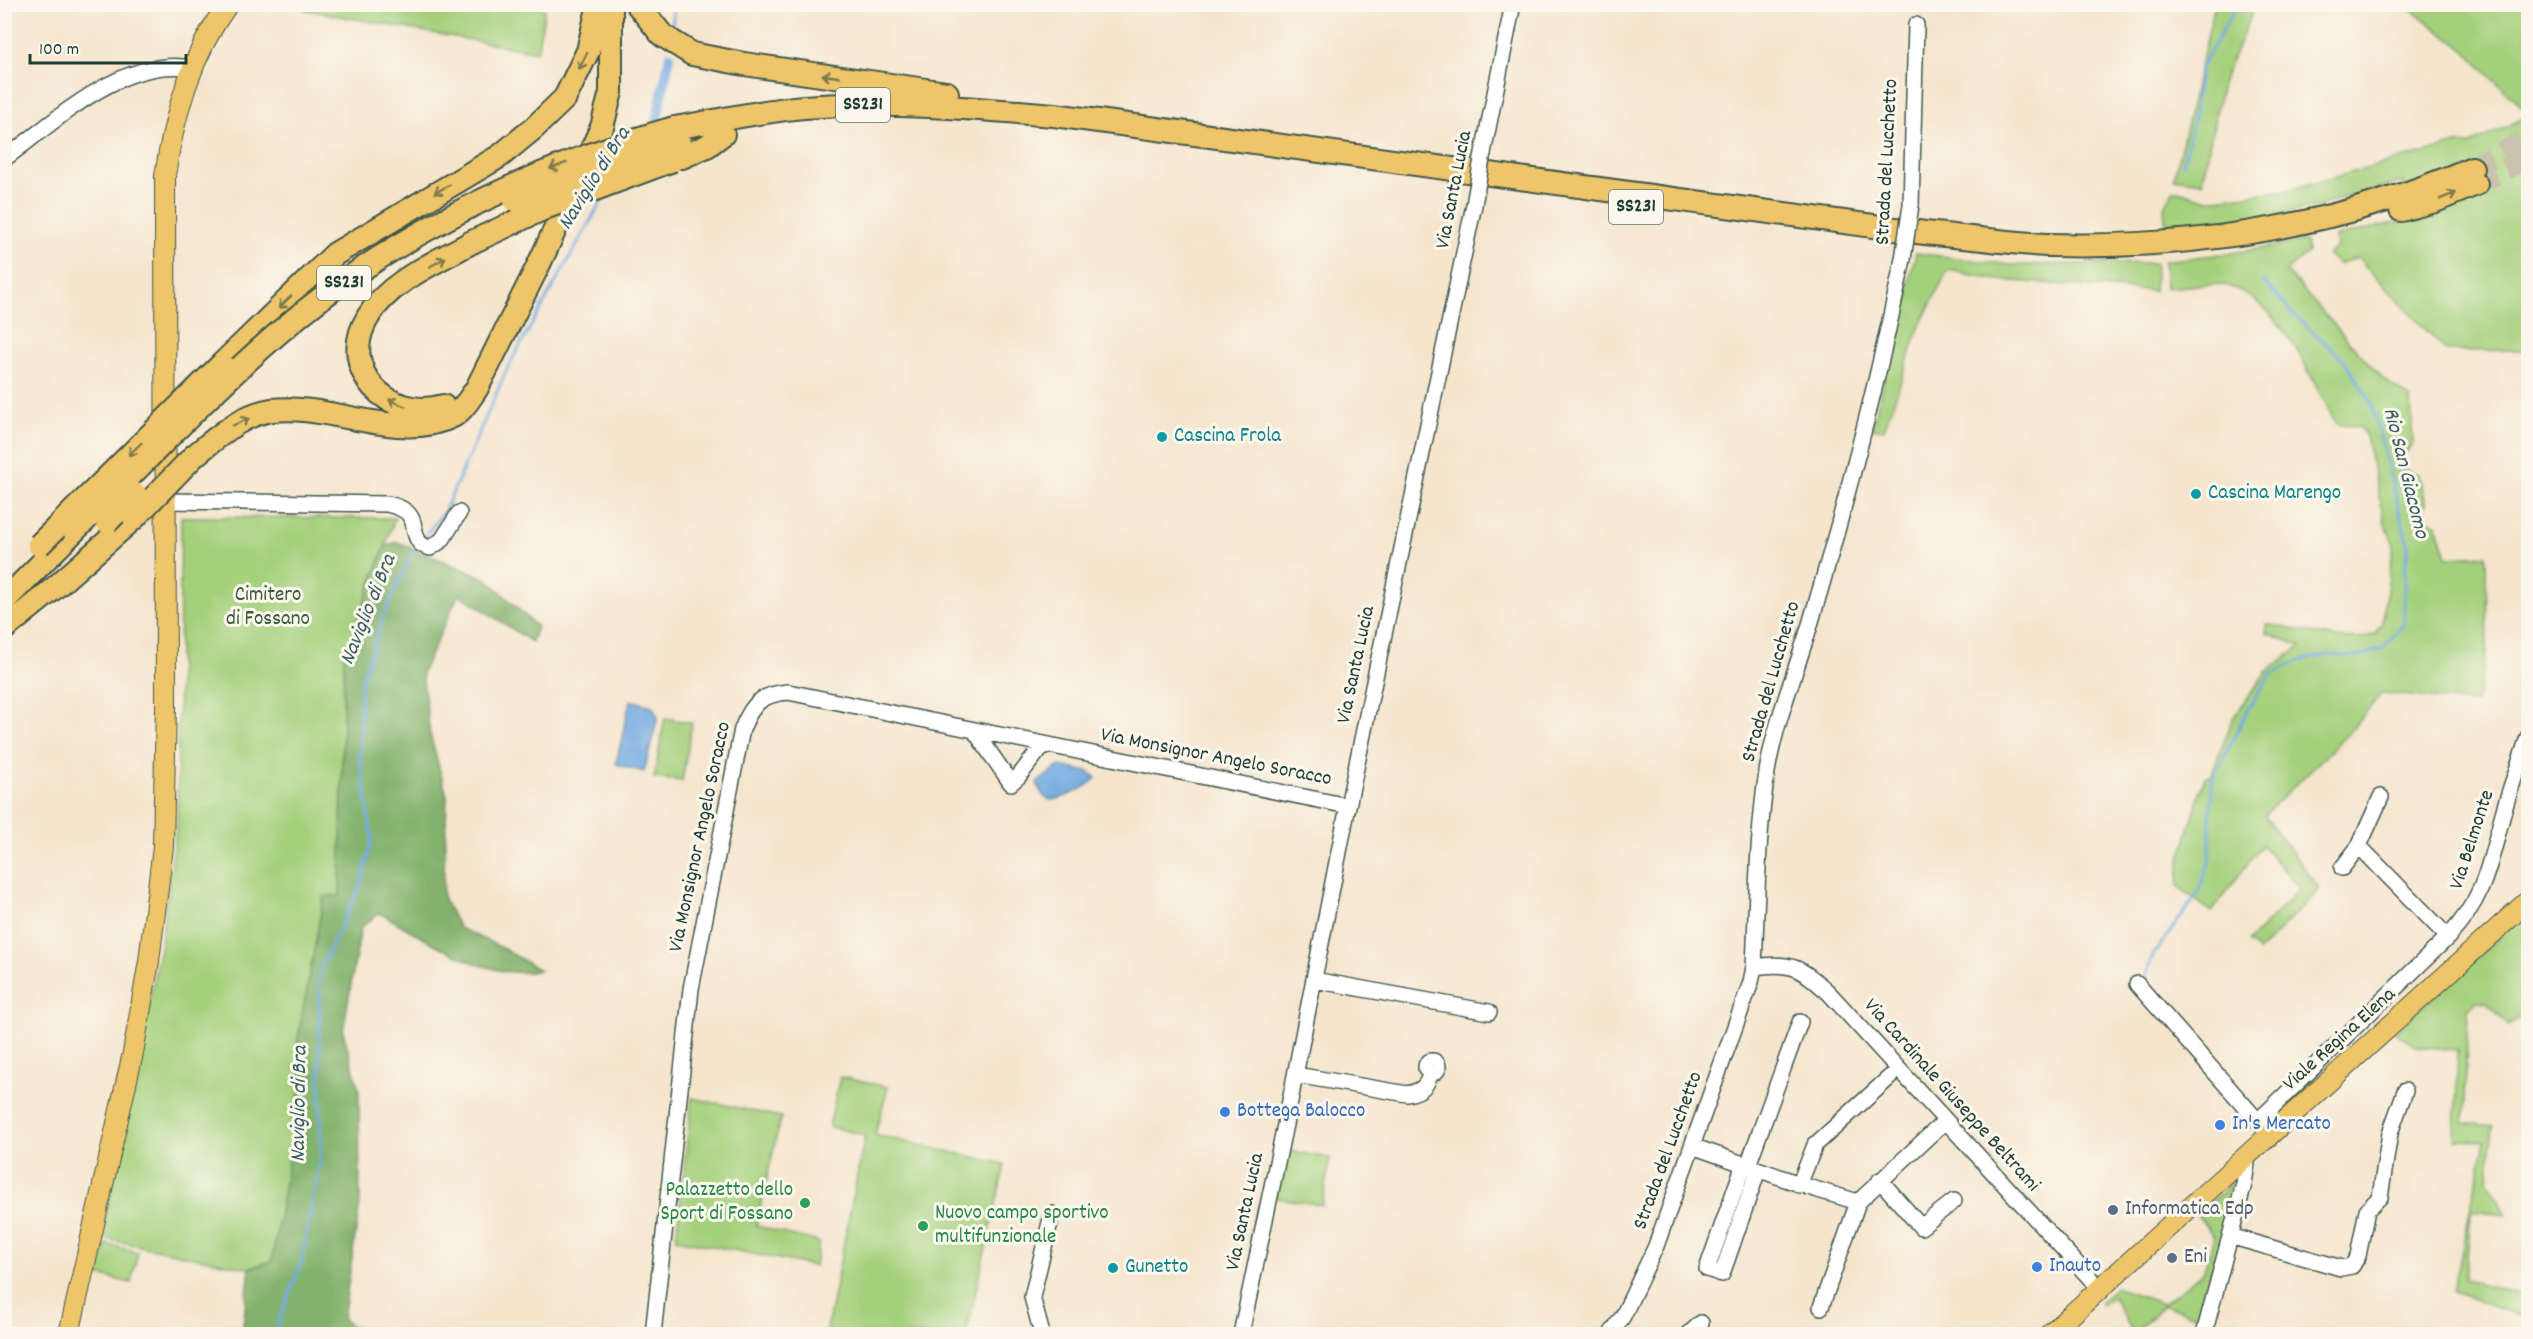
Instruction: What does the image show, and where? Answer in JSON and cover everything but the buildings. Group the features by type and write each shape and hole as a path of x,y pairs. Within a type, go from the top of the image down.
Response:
{"highway":[{"path":"4,592 39,545 335,254 500,156 565,98 588,51 599,4"},
{"path":"4,627 58,585 134,518 194,456 233,425 270,411 305,410 409,426 454,415 477,388 602,127 611,92 611,4"},
{"path":"637,4 671,41 692,54 744,64 961,95 1054,115"},
{"name":"SS231","path":"4,601 232,377 287,328 354,274 452,214 560,165 678,143 723,134 852,118 933,118 1039,125 1215,152 1926,246 2053,257 2132,258 2250,246 2312,235 2435,201 2474,176 2424,188 2310,222 2246,234 2130,244 2046,245 1925,232 1054,115 928,105 849,105 801,108 678,143 608,164 507,203 425,246 362,288 292,344 221,408 4,627"},
{"path":"494,354 458,398 442,407 419,410 396,405 373,390 361,361 362,331 367,317 381,299 400,284 472,242 678,143"}],"main road":[{"path":"69,1335 133,1053 157,903 165,799 165,176 178,105 192,68 228,4"},
{"name":"Viale Regina Elena","path":"2050,1335 2245,1157 2264,1128 2529,901"}],"street":[{"name":"Via Santa Lucia","path":"1241,1335 1296,1075 1348,806 1474,205 1512,4"},
{"name":"Strada del Lucchetto","path":"1611,1335 1623,1316 1656,1246 1736,1028 1754,967 1759,840 1767,772 1785,700 1813,616 1860,450 1904,259 1911,205 1916,25"},
{"path":"4,159 118,80 155,66 172,65 192,68"},
{"path":"164,501 387,504 402,509 410,516 416,540 429,548 442,540 459,513"},
{"name":"Via Monsignor Angelo Soracco","path":"653,1335 691,989 742,729 749,711 761,697 788,692 1348,806"},
{"path":"974,730 1011,783 1019,777 1044,744"},
{"name":"Via Belmonte","path":"2264,1128 2448,937 2471,909 2484,886 2499,827 2529,736"},
{"path":"2342,868 2359,846 2381,797"},
{"path":"2359,846 2448,937"},
{"name":"Via Cardinale Giuseppe Beltrami","path":"1754,967 1786,964 1808,974 1829,993 2100,1289"},
{"path":"1314,980 1489,1012"},
{"path":"2137,984 2264,1128"},
{"path":"1750,1166 1722,1274 1707,1269 1750,1166 1800,1022"},
{"path":"1296,1075 1407,1094 1422,1089 1428,1083 1430,1073"},
{"path":"1799,1185 1815,1145 1890,1077"},
{"path":"2230,1236 2341,1268 2352,1266 2358,1256 2367,1210 2380,1197 2390,1133 2405,1091"},
{"path":"1821,1307 1858,1202 1945,1121"},
{"path":"1692,1146 1799,1185 1858,1202"},
{"path":"2204,1335 2244,1184 2247,1163 2245,1157"},
{"path":"1880,1180 1921,1227 1954,1201"},
{"path":"1042,1335 1032,1297 1052,1214"},
{"path":"1689,1335 1701,1323"}],"green space":[{"path":"307,4 517,4 545,9 537,52 306,10"},
{"path":"2215,4 2255,5 2222,84 2202,182 2174,178"},
{"path":"2406,5 2522,5 2528,11 2528,113 2464,50"},
{"path":"2528,116 2528,350 2446,351 2358,258 2338,264 2327,254 2337,247 2335,237 2405,220 2404,182 2347,196 2319,207 2235,223 2166,229 2164,207 2174,190 2208,200 2288,190 2456,144 2471,144"},
{"path":"2306,241 2308,252 2286,271 2382,378 2411,399 2413,443 2404,455 2405,470 2419,475 2426,503 2421,516 2437,524 2447,557 2486,555 2487,647 2477,703 2382,693 2347,735 2264,815 2320,889 2259,951 2248,942 2300,889 2262,845 2211,912 2178,886 2180,859 2205,777 2211,776 2233,718 2266,672 2301,646 2266,633 2266,624 2336,638 2360,639 2375,634 2382,623 2394,544 2385,524 2366,436 2359,427 2336,424 2304,362 2276,321 2260,304 2242,292 2222,285 2166,288 2164,261"},
{"path":"1916,253 2012,265 2156,263 2154,291 1998,280 1948,270 1920,325 1884,430 1872,428"},
{"name":"Cimitero di Fossano","path":"181,517 395,518 344,658 340,896 324,897 297,1044 300,1091 272,1261 247,1268 101,1238 160,948 177,824"},
{"path":"397,542 487,579 537,627 532,642 459,594 422,673 430,734 447,796 443,897 459,928 500,947 540,970 521,973 479,964 457,956 380,913 361,927 343,1031 359,1089 360,1203 343,1319 352,1327 423,1334 242,1334 250,1268 272,1261 300,1091 297,1044 324,896 340,896 344,658 385,546"},
{"path":"665,718 692,723 682,781 654,778"},
{"path":"2528,911 2528,1009 2509,1026 2486,1003 2476,1001 2468,1009 2464,1123 2493,1126 2488,1179 2506,1215 2471,1211 2465,1280 2528,1296 2528,1319 2453,1292 2485,1141 2455,1140 2458,1050 2415,1046 2394,1032"},
{"name":"Nuovo campo sportivo multifunzionale","path":"840,1077 888,1087 875,1135 1005,1164 966,1334 826,1334 865,1135 829,1127"},
{"path":"692,1098 781,1117 756,1226 819,1242 815,1266 676,1239"},
{"path":"1286,1150 1330,1158 1322,1205 1275,1198"},
{"path":"2233,1182 2235,1186 2203,1317 2163,1305 2134,1334 2113,1297 2102,1305 2100,1302 2116,1287 2163,1304 2203,1272 2215,1237 2197,1215"},
{"path":"106,1244 138,1252 131,1283 98,1275"}],"water":[{"path":"630,700 652,706 658,717 644,772 616,764"},
{"path":"1059,766 1089,772 1096,777 1074,792 1053,800 1048,799 1041,792 1037,783"}],"waterway":[{"name":"Naviglio di Bra","path":"672,29 674,4"},
{"name":"Rio San Giacomo","path":"2183,164 2193,121 2200,69 2238,4"},
{"name":"Naviglio di Bra","path":"657,118 670,56"},
{"name":"Naviglio di Bra","path":"652,125 657,118"},
{"name":"Naviglio di Bra","path":"422,540 445,510 508,367 605,195"},
{"name":"Rio San Giacomo","path":"2145,978 2153,955 2197,895 2210,860 2213,779 2249,707 2271,674 2298,661 2328,655 2358,657 2383,648 2404,624 2404,578 2408,544 2371,402 2343,359 2292,313 2263,281"},
{"name":"Naviglio di Bra","path":"274,1334 301,1264 321,1155 319,972 362,882 372,839 360,756 361,683 383,617 415,547"}],"tunnel":[{"path":"2472,168 2528,139"},
{"path":"2476,184 2528,158"}],"place":[{"name":"Cascina Frola","path":"1162,437"},
{"name":"Cascina Marengo","path":"2196,494"},
{"name":"Bottega Balocco","path":"1225,1112"},
{"name":"In's Mercato","path":"2220,1125"},
{"name":"Palazzetto dello Sport di Fossano","path":"805,1203"},
{"name":"Informatica Edp","path":"2113,1210"},
{"name":"Nuovo campo sportivo multifunzionale","path":"923,1226"},
{"name":"Eni","path":"2172,1258"},
{"name":"Inauto","path":"2037,1267"},
{"name":"Gunetto","path":"1113,1268"}]}
